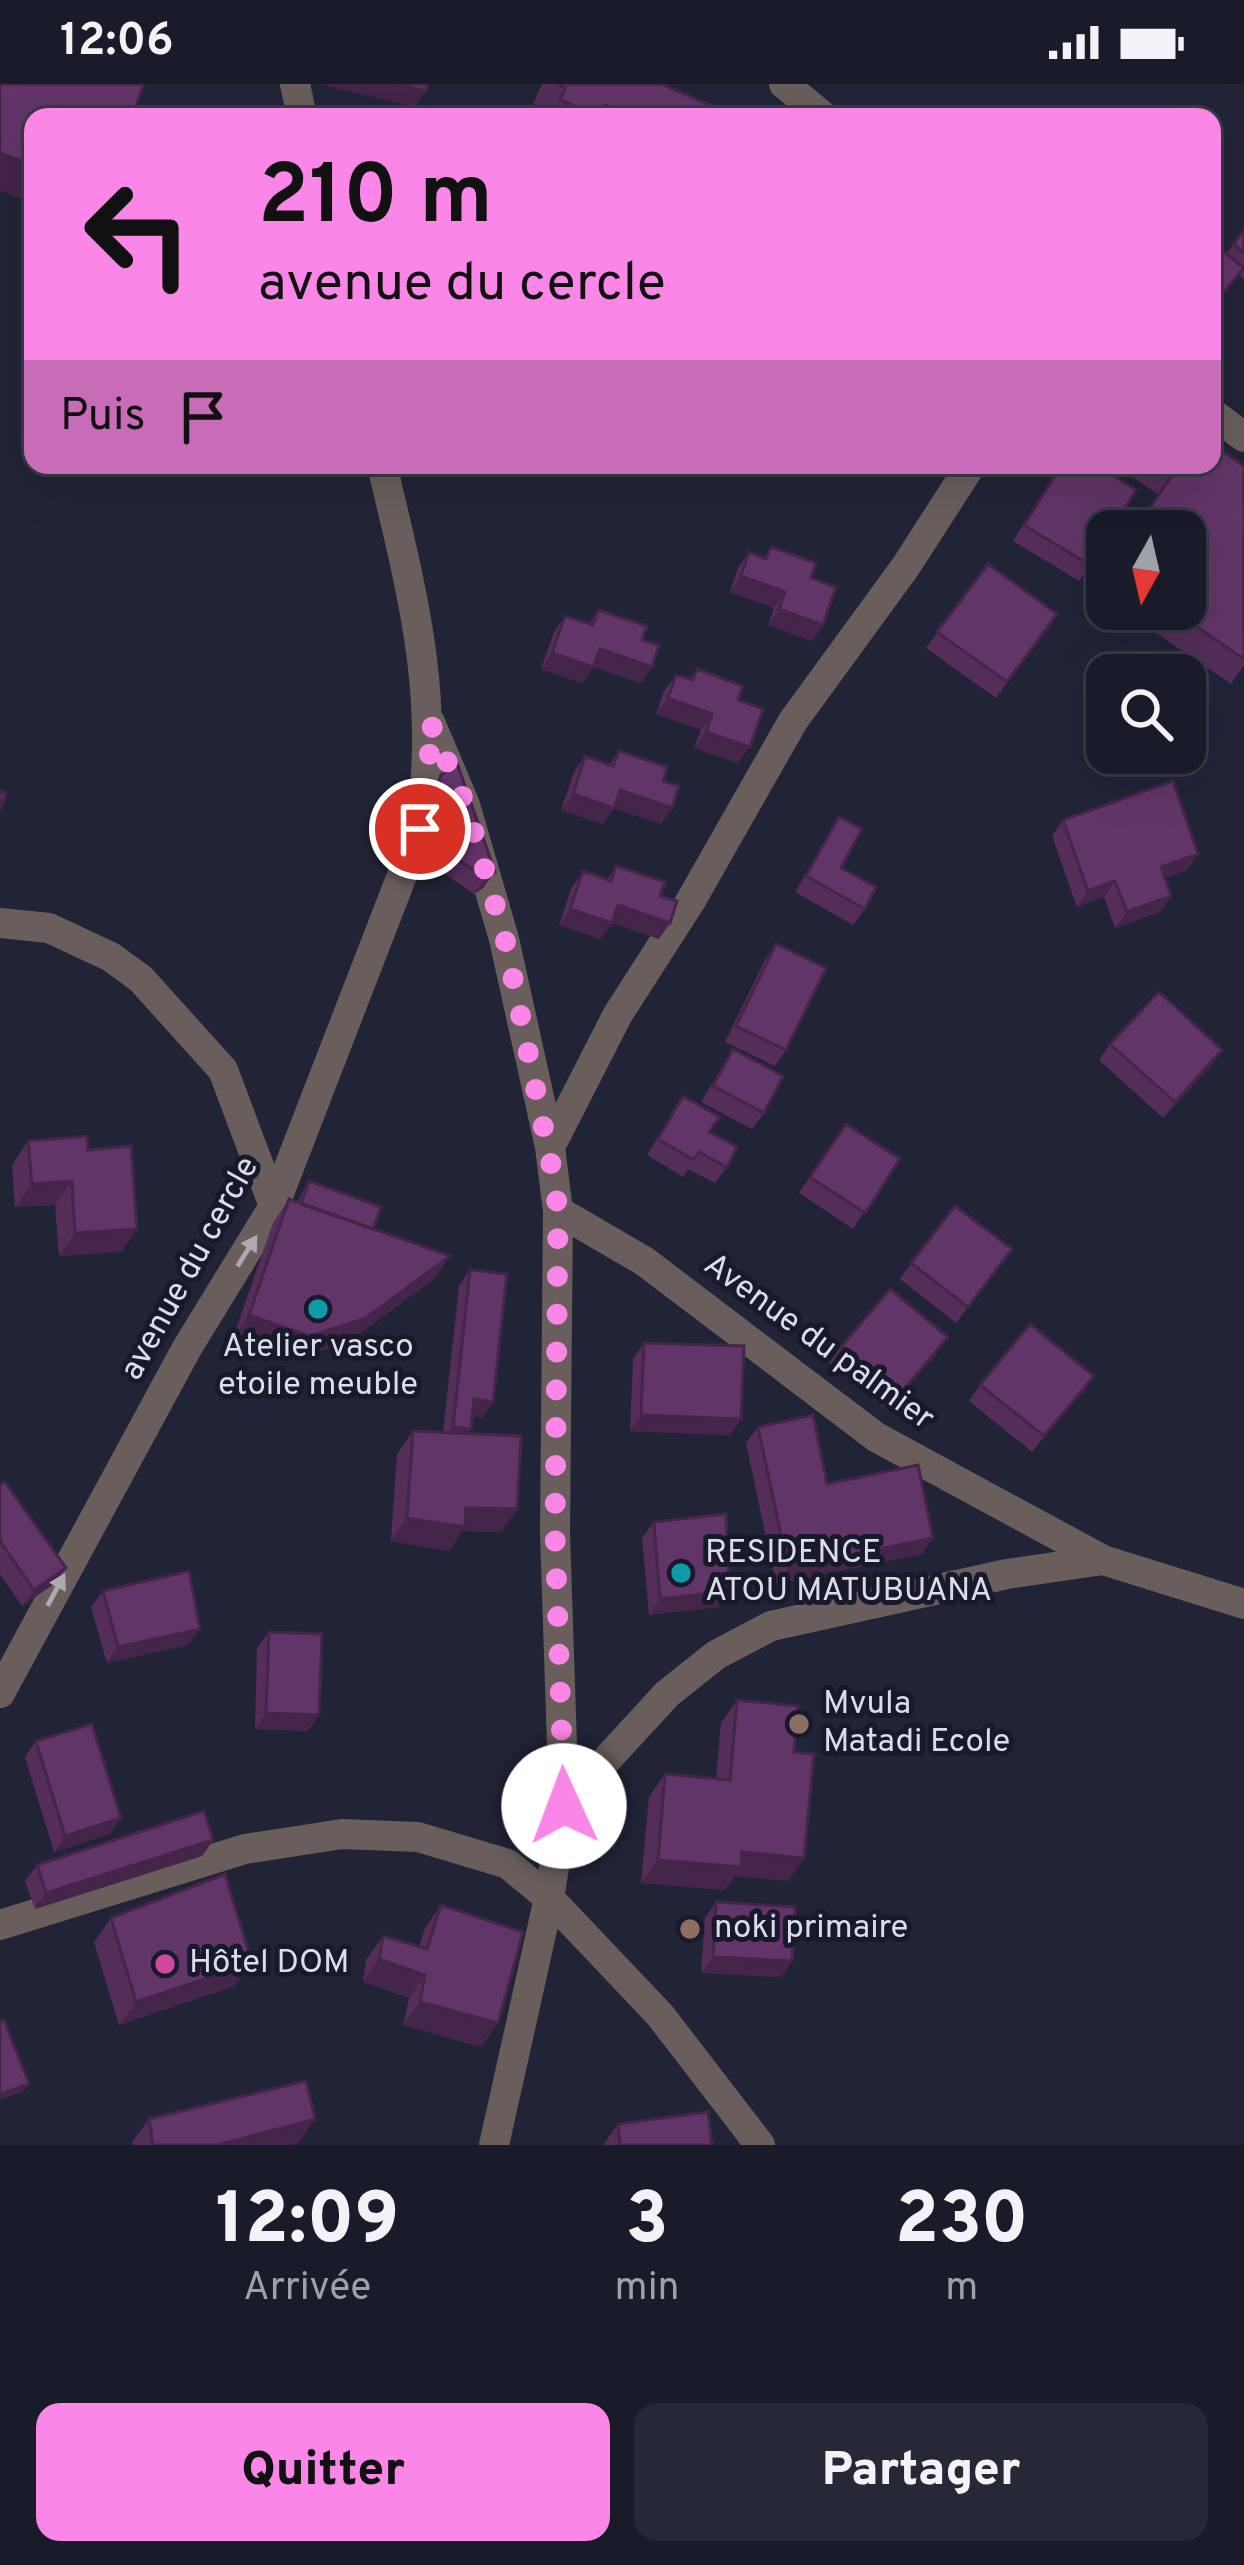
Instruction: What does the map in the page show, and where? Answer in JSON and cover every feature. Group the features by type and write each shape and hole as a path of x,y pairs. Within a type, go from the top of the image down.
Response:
{"street":[{"path":"784,84 813,108"},
{"path":"384,474 423,647 430,722 466,805 505,939 550,1147 558,1211 555,1533 564,1806 549,1898 494,2145"},
{"path":"550,1147 618,1014 690,902 793,721 906,566 965,474"},
{"name":"avenue du cercle","path":"0,1694 187,1348 274,1206 420,829 429,774 430,722"},
{"path":"0,923 49,928 111,956 141,979 223,1070 274,1206"},
{"name":"Avenue du palmier","path":"558,1211 644,1262 876,1437 1103,1560"},
{"path":"564,1806 667,1694 716,1654 771,1626 1007,1574 1103,1560 1244,1604"},
{"path":"0,1925 245,1849 342,1834 418,1837 508,1864 549,1898 660,2015 760,2145"}],"building":[{"path":"0,84 144,84 135,108 24,108 24,162 0,153"},
{"path":"396,84 427,84 426,91"},
{"path":"556,84 661,84 718,108 578,108 560,100 565,88"},
{"path":"1244,230 1244,253 1233,244"},
{"path":"1221,249 1244,268 1221,295"},
{"path":"1221,450 1244,466 1244,659 1202,630 1206,630 1206,510 1148,510 1173,474 1221,474"},
{"path":"1056,474 1111,474 1136,490 1124,510 1086,510 1086,563 1024,525"},
{"path":"771,547 816,563 811,578 836,587 823,625 779,609 785,592 741,576 749,552 766,559"},
{"path":"988,564 1057,614 1007,682 937,632"},
{"path":"598,610 647,626 642,640 659,645 652,667 600,649 593,667 552,653 565,616 593,625"},
{"path":"697,669 743,686 738,700 763,709 750,747 706,732 712,714 668,698 676,675 693,680"},
{"path":"619,751 667,767 663,781 679,786 672,808 620,790 614,808 573,794 585,756 613,766"},
{"path":"457,763 495,872 485,878 424,836 441,775"},
{"path":"1173,781 1198,854 1161,867 1171,896 1127,912 1115,881 1088,891 1063,820"},
{"path":"839,817 862,829 841,868 876,887 865,909 806,876"},
{"path":"616,866 665,882 660,896 677,901 670,923 618,905 612,923 570,909 583,871 611,881"},
{"path":"776,944 826,968 786,1050 736,1026"},
{"path":"1159,992 1222,1050 1175,1102 1110,1044"},
{"path":"733,1049 783,1076 764,1113 713,1086"},
{"path":"683,1096 720,1117 709,1132 737,1147 727,1167 699,1152 694,1160 658,1139"},
{"path":"846,1124 900,1159 865,1213 810,1177"},
{"path":"87,1136 88,1150 131,1146 137,1229 75,1233 72,1181 32,1184 28,1141"},
{"path":"309,1181 381,1207 373,1229 301,1204"},
{"name":"Atelier vasco etoile meuble","path":"289,1199 450,1256 364,1319 310,1336 249,1315"},
{"path":"955,1206 1012,1249 968,1307 911,1263"},
{"path":"470,1270 507,1274 493,1402 474,1399 471,1429 453,1427"},
{"path":"890,1289 948,1337 899,1395 841,1347"},
{"path":"1030,1324 1094,1376 1044,1436 980,1385"},
{"path":"644,1343 744,1346 741,1419 641,1415"},
{"path":"813,1415 827,1484 918,1465 933,1538 788,1568 758,1427"},
{"path":"413,1431 521,1436 517,1509 466,1508 465,1527 407,1518"},
{"path":"5,1482 66,1568 34,1590 0,1541 0,1485"},
{"name":"RESIDENCE ATOU MATUBUANA","path":"726,1514 729,1591 660,1599 654,1522"},
{"path":"189,1571 200,1629 118,1647 103,1591"},
{"path":"269,1632 322,1634 319,1715 266,1713"},
{"path":"737,1700 798,1706 794,1752 814,1754 804,1858 742,1852 741,1867 658,1860 665,1774 730,1780"},
{"path":"92,1724 121,1818 65,1836 36,1741"},
{"path":"204,1811 213,1840 46,1893 37,1865"},
{"name":"Hôtel DOM","path":"225,1874 252,1963 136,2002 111,1918"},
{"path":"716,1902 795,1907 792,1961 713,1957"},
{"path":"441,1905 523,1932 498,2023 420,2002 425,1975 379,1959 383,1936 427,1949"},
{"path":"4,2020 29,2084 0,2094 0,2022"},
{"path":"306,2081 315,2119 218,2145 153,2145 149,2119"},
{"path":"708,2112 712,2145 620,2145 618,2124"}],"place":[{"name":"Atelier vasco etoile meuble","path":"318,1309"},
{"name":"RESIDENCE ATOU MATUBUANA","path":"681,1573"},
{"name":"Mvula Matadi Ecole","path":"799,1724"},
{"name":"noki primaire","path":"690,1929"},
{"name":"Hôtel DOM","path":"165,1964"}],"route":[{"path":"420,829 429,774 430,722 466,805 505,939 550,1147 558,1211 555,1533 564,1806"}]}
